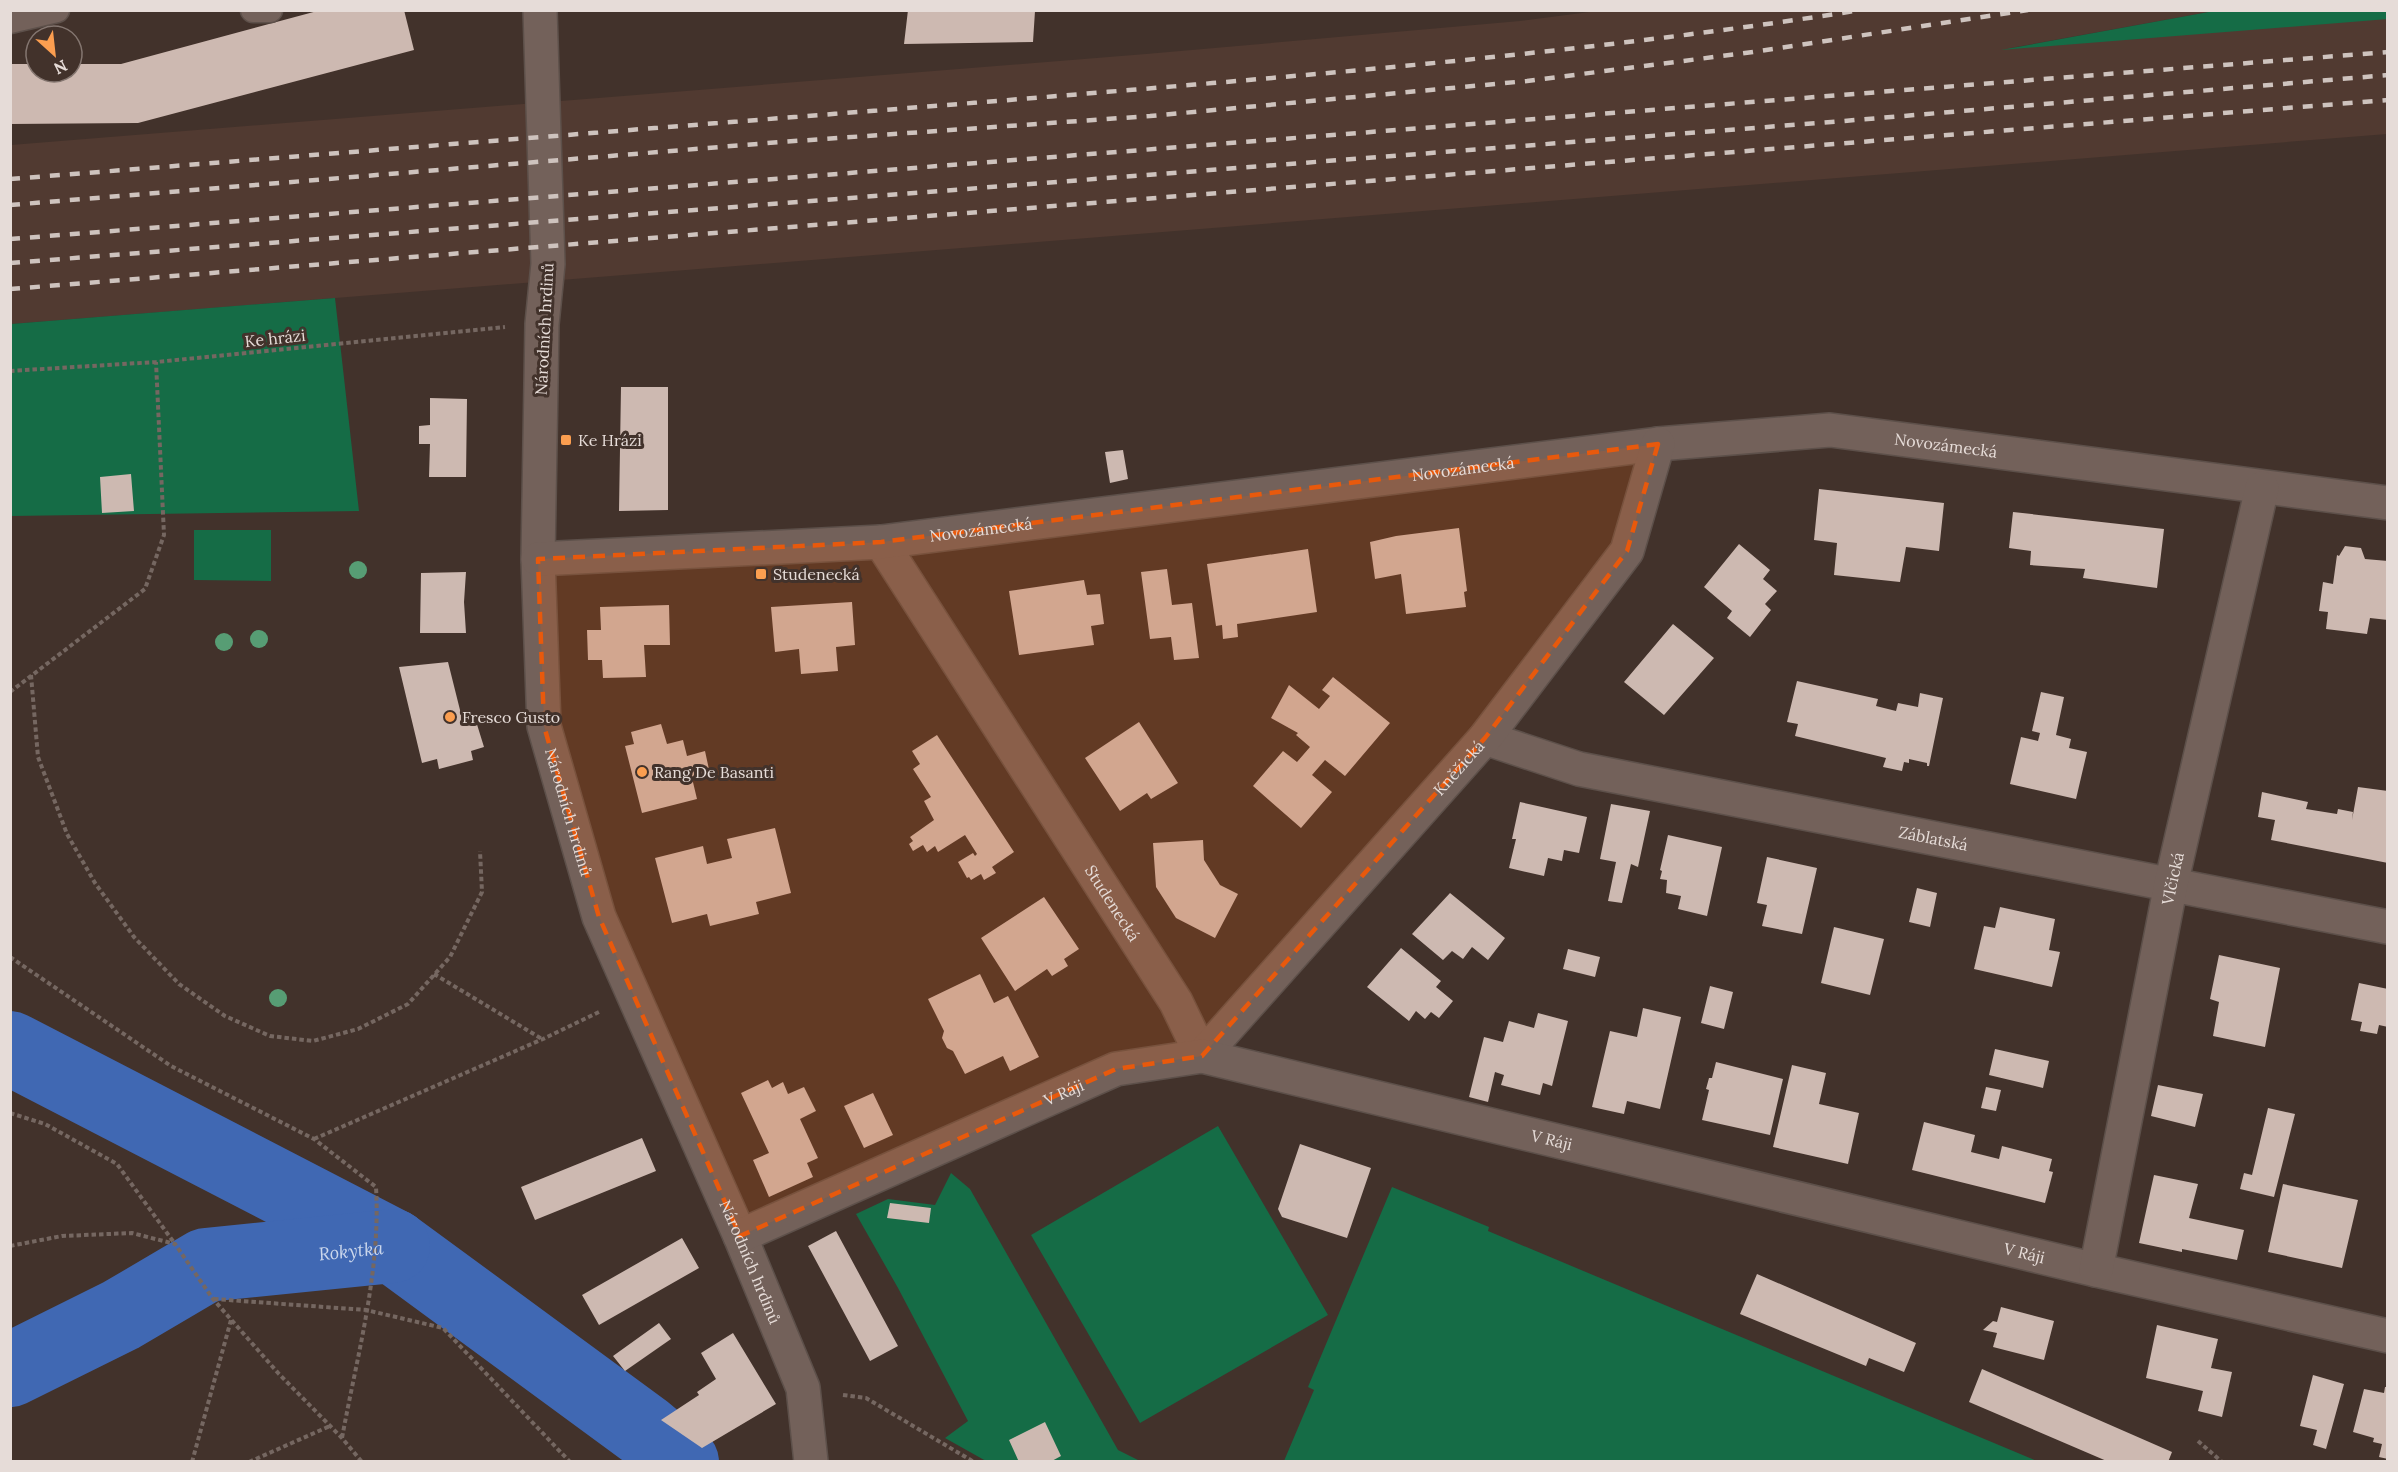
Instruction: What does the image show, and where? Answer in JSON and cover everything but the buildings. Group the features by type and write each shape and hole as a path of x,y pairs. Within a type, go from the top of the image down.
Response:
{"street":[{"name":"Národních hrdinů","path":"540,10 548,264 542,324 538,559 544,726 599,917 740,1236 803,1388 811,1461"},
{"name":"Novozámecká","path":"538,559 880,542 1658,444 1830,430 2388,503"},
{"name":"Kněžická","path":"1202,1056 1485,738 1627,551 1658,444"},
{"name":"Vlčická","path":"2096,1270 2171,884 2262,488"},
{"name":"Studenecká","path":"880,542 1176,1002 1202,1056"},
{"name":"Záblatská","path":"1485,738 1579,769 2388,927"},
{"name":"V Ráji","path":"740,1236 1116,1069 1202,1056 2096,1270 2388,1336"}],"lane":[{"path":"10,21 57,10"},
{"path":"253,10 270,10"}],"path":[{"name":"Ke hrázi","path":"10,371 156,362 542,324"},
{"path":"10,692 145,589 164,535 156,362"},
{"path":"31,675 39,757 67,834 95,883 134,937 179,984 225,1016 270,1036 313,1041 358,1029 408,1004 450,957 482,892 480,851"},
{"path":"10,957 171,1066 314,1139 376,1187 378,1216 366,1310 342,1438"},
{"path":"434,974 543,1039"},
{"path":"314,1139 543,1039 633,994"},
{"path":"10,1113 45,1124 117,1164 213,1299 279,1374 362,1461"},
{"path":"10,1246 62,1236 132,1233 175,1244"},
{"path":"213,1299 366,1310 443,1328 570,1461"},
{"path":"192,1461 231,1320"},
{"path":"803,1388 866,1398 974,1461"},
{"path":"249,1461 330,1426"},
{"path":"2198,1441 2222,1461"}],"highlighted area":[{"path":"1658,444 1627,551 1485,738 1202,1056 1116,1069 740,1236 599,917 544,726 538,559 881,542"}],"shaded area":[{"path":"1605,10 2214,11 2010,48 2387,17 2387,134 11,324 11,145 1146,54 1520,21"}],"green space":[{"path":"2214,11 2387,11 2388,19 2001,50"},
{"path":"335,298 359,511 11,516 11,324"},
{"path":"194,530 271,530 271,581 194,580"},
{"path":"1218,1126 1328,1315 1140,1423 1031,1235"},
{"path":"951,1173 970,1189 1118,1450 1140,1461 986,1461 945,1438 968,1421 856,1214 888,1199 935,1205"},
{"path":"1392,1187 1489,1227 1488,1231 2037,1461 1284,1461 1314,1390 1308,1387"}],"waterway":[{"path":"10,1048 393,1246 645,1431 682,1462"},
{"name":"Rokytka","path":"10,1370 121,1315 206,1265 393,1246"}],"railway":[{"path":"10,179 1322,74 1646,40 1861,10"},
{"path":"10,205 781,142 1150,116 1527,81 1753,52 2028,10"},
{"path":"10,239 2388,52"},
{"path":"10,263 1844,121 2388,75"},
{"path":"10,289 2388,100"}],"place":[{"name":"Ke Hrázi","path":"566,440"},
{"name":"Studenecká","path":"761,574"},
{"name":"Fresco Gusto","path":"450,717"},
{"name":"Rang De Basanti","path":"642,772"}]}
